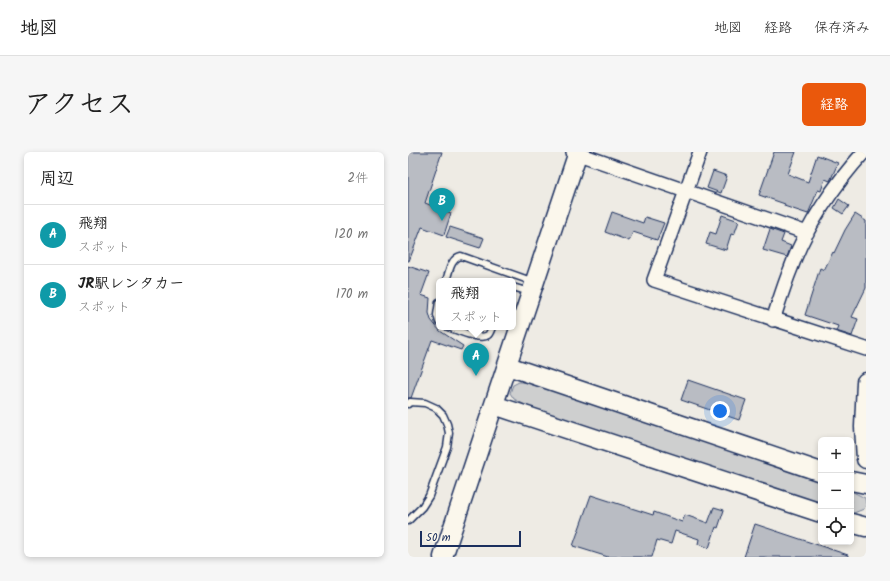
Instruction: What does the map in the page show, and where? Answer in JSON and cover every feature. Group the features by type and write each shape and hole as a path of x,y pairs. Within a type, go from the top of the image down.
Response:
{"street":[{"path":"700,152 654,280 866,350"},
{"path":"773,320 791,266 807,233 828,197 864,152"},
{"path":"443,557 508,366 576,153 807,233"},
{"path":"508,366 818,471"},
{"path":"866,382 864,427 866,459"},
{"path":"494,405 818,512"},
{"path":"854,482 866,484"},
{"path":"854,524 866,527"}],"lane":[{"path":"447,278 454,260 461,256 512,278"},
{"path":"516,280 533,287"},
{"path":"516,288 533,287"},
{"path":"456,330 476,337 482,337 487,336 491,330"},
{"path":"408,404 410,402 425,403 436,408 443,415 449,433 447,447 429,496 422,507 408,521"}],"shaded area":[{"path":"519,382 529,382 818,480 818,506 529,407 514,399 510,393 513,385"},
{"path":"854,492 865,498 866,504 864,509 854,513"}],"building":[{"path":"408,152 442,152 425,203 451,213 444,235 422,227 409,261 408,261"},
{"path":"774,152 796,152 788,174 808,182 817,155 838,163 830,181 825,179 821,191 818,190 808,214 784,206 785,204 759,195"},
{"path":"713,171 727,176 721,193 707,188"},
{"path":"839,199 849,206 843,214 834,208"},
{"path":"612,212 643,223 645,217 664,223 657,240 633,232 629,241 605,232"},
{"path":"855,214 866,221 866,288 852,317 858,319 852,336 836,331 838,326 805,315 820,268 824,270"},
{"path":"722,215 739,221 734,235 731,234 726,250 706,244 710,232 716,234"},
{"path":"450,227 484,238 480,248 446,237"},
{"path":"770,229 784,234 781,242 791,246 787,257 763,250"},
{"path":"408,266 429,273 421,295 430,298 429,313 431,320 436,326 436,330 439,330 463,346 461,350 432,340 411,398 408,398"},
{"path":"688,380 746,400 739,420 681,400"},
{"path":"591,495 653,515 654,512 682,522 685,515 708,523 714,507 724,510 709,548 698,544 699,539 675,531 671,544 657,540 652,557 608,557 573,546"},
{"path":"755,524 848,555 848,557 744,557"}],"place":[{"name":"JR駅レンタカー","path":"442,221"},
{"name":"飛翔","path":"476,376"}]}
